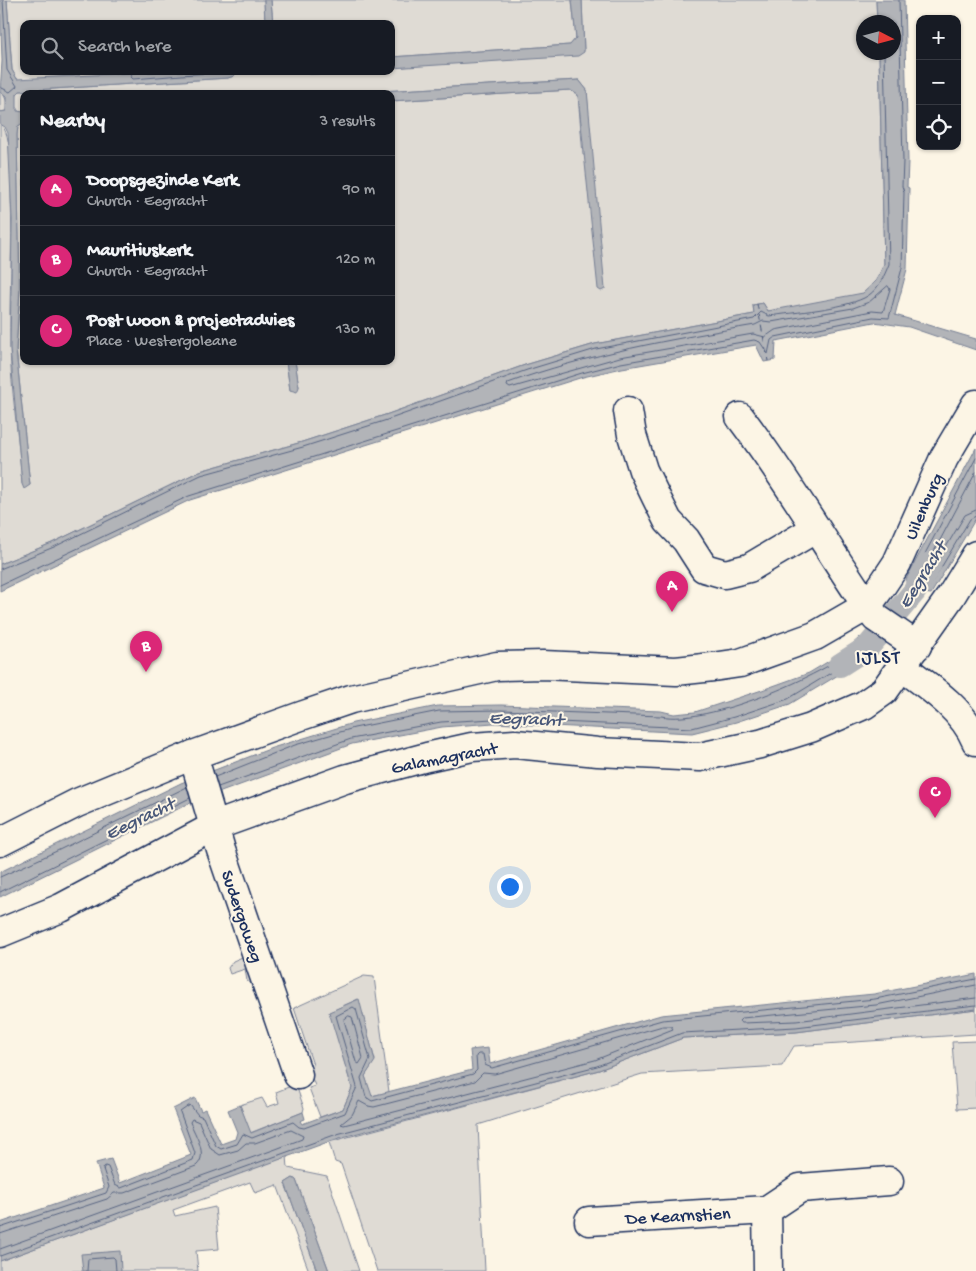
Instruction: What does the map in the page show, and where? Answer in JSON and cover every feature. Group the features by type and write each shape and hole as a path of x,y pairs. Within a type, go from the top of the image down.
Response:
{"street":[{"name":"Uilenburg","path":"871,612 897,563 944,458 976,404"},
{"path":"628,411 632,435 643,470 656,497 668,521 686,540 704,568 725,574 749,568 815,529"},
{"path":"740,417 785,478 815,529 871,612 908,650 925,684 961,716 975,733"},
{"name":"Galamagracht","path":"0,933 61,908 215,826 345,779 472,747 515,744 598,752 700,757 760,744 811,728 864,705 884,691 908,650 976,555"},
{"path":"0,842 77,803 196,764 301,716 351,700 497,666 528,664 676,671 740,663 815,636 871,612"},
{"name":"Sudergoweg","path":"196,764 208,799 221,850 298,1075"},
{"path":"768,1271 767,1210 800,1188 889,1181"},
{"name":"De Kearnstien","path":"589,1221 767,1210"}],"shaded area":[{"path":"7,0 264,0 265,20 20,20 20,75 103,75 22,80 17,79 12,70"},
{"path":"271,0 572,0 576,38 570,45 395,57 395,20 273,20"},
{"path":"582,0 876,0 877,15 856,15 856,60 879,60 884,264 871,287 864,293 856,296 818,304 768,311 763,303 753,305 754,314 595,344 525,365 388,414 302,442 200,471 52,543 0,564 0,124 7,137 11,169 10,346 12,381 22,484 30,485 16,349 20,290 20,365 287,365 290,390 299,387 296,365 395,365 395,101 571,90 578,95 583,155 591,155 587,90 579,80 395,90 36,90 228,78 234,75 395,75 395,68 584,51"},
{"path":"20,91 20,112 15,108 17,93"},
{"path":"0,92 3,93 7,102 6,111 0,112"},
{"path":"20,125 20,290 18,126"},
{"path":"247,955 273,1035 270,1036 251,984 247,981 245,969 230,974 228,968 233,961"},
{"path":"364,976 374,977 389,1092 371,1096 365,1076 375,1060 358,999 330,1012 352,1088 343,1109 320,1117 309,1088 315,1086 310,1073 313,1065 294,1008"},
{"path":"976,1009 976,1034 794,1046 782,1066 642,1074 478,1125 485,1271 377,1271 341,1164 335,1162 329,1142 599,1070 683,1038 796,1032"},
{"path":"976,1041 976,1108 957,1109 952,1042"},
{"path":"278,1048 283,1048 304,1108 303,1112 250,1133 240,1105 262,1098 267,1107 279,1103 276,1092 291,1086 286,1075 282,1075 281,1071 283,1068 278,1055 275,1056 273,1052"},
{"path":"287,1156 288,1168 327,1176 359,1271 329,1271 296,1180 293,1178 285,1183 317,1271 309,1271 277,1185 255,1193 250,1182 173,1210 175,1216 215,1207 219,1249 196,1251 198,1271 0,1271 0,1261"}],"water":[{"path":"0,0 7,0 12,70 17,79 92,75 234,75 228,78 20,90 17,94 17,111 20,111 20,125 18,126 17,135 20,290 16,350 30,485 24,489 10,348 12,220 8,133 5,127 0,124 0,112 6,111 6,97 0,92 2,61"},
{"path":"264,0 271,0 273,20 265,20"},
{"path":"572,0 582,0 584,52 578,56 395,68 395,57 570,45 576,38"},
{"path":"876,0 904,0 907,187 909,188 907,269 895,315 976,339 976,350 909,327 874,322 776,341 775,360 764,362 756,345 622,368 583,377 190,500 0,591 0,564 52,543 200,471 302,442 388,414 525,365 595,344 754,314 753,305 763,303 768,311 863,293 876,281 884,264 879,60 901,60 901,15 877,15"},
{"path":"579,80 587,90 605,289 601,291 598,289 578,95 570,90 395,101 395,90"},
{"path":"287,365 296,365 299,387 297,392 290,390"},
{"path":"976,448 976,518 931,594 914,592 906,586 906,579"},
{"path":"860,637 873,654 790,704 736,722 692,733 493,723 442,727 352,744 188,804 0,897 0,872 181,783 272,748 353,723 438,706 501,705 661,711 674,714 695,712 809,673 844,652"},
{"path":"976,974 976,1009 796,1032 683,1038 599,1070 339,1138 0,1261 0,1223 104,1188 96,1163 111,1159 120,1183 191,1155 173,1109 195,1098 201,1111 205,1109 221,1144 235,1139 237,1132 228,1110 240,1105 251,1133 303,1112 305,1119 300,1121 302,1124 343,1109 352,1088 329,1012 359,999 375,1061 365,1076 372,1096 472,1070 470,1050 488,1048 490,1064 661,1015 874,994"},
{"path":"293,1178 296,1180 329,1271 317,1271 285,1183"},
{"path":"120,1251 121,1271 83,1271 81,1254"}],"waterway":[{"name":"Eegracht","path":"840,665 868,647 914,592 930,564"}],"ferry route":[{"path":"757,304 768,361"}],"place":[{"name":"Doopsgezinde Kerk","path":"672,612"},
{"name":"Mauritiuskerk","path":"146,672"},
{"name":"Post woon & projectadvies","path":"935,818"}],"district":[{"name":"IJLST","path":"878,656"}]}
